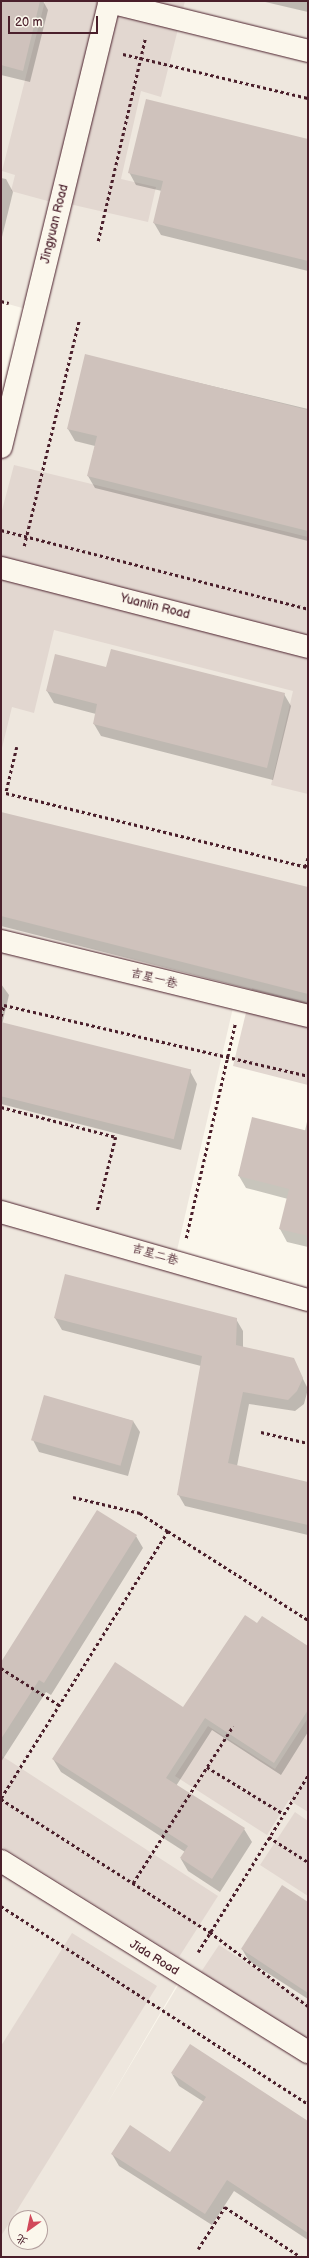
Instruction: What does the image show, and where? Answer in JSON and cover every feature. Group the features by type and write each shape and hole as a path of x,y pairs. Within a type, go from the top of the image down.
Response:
{"street":[{"path":"110,2 308,51"},
{"name":"Jingyuan Road","path":"1,447 110,2"},
{"name":"Yuanlin Road","path":"9,570 308,647"},
{"name":"吉星一巷","path":"1,941 308,1016"},
{"name":"吉星二巷","path":"1,1212 308,1300"},
{"name":"Jida Road","path":"1,1861 182,1976 308,2052"}],"path":[{"path":"98,241 152,12"},
{"path":"98,48 308,98"},
{"path":"9,570 26,536 79,321"},
{"path":"1,530 308,609"},
{"path":"17,747 6,793 307,867 308,857"},
{"path":"184,1246 240,1000"},
{"path":"1,1016 4,1005 308,1076"},
{"path":"1,1107 116,1137 90,1237"},
{"path":"261,1432 308,1443"},
{"path":"73,1497 140,1513 308,1620"},
{"path":"168,1531 1,1799 210,1932 308,2006"},
{"path":"1,1668 59,1705"},
{"path":"133,1883 233,1726"},
{"path":"208,1767 284,1814"},
{"path":"182,1976 308,1775"},
{"path":"269,1837 308,1862"},
{"path":"1,1906 308,2104"},
{"path":"198,2249 225,2207 301,2257"}],"shaded area":[{"path":"1,1 308,1 308,645 1,568 1,446 33,311 1,302"},
{"path":"45,1 102,1 55,203 11,191 15,175 2,171"},
{"path":"113,1 185,1 161,97 141,91 121,179 156,187 148,222 65,203"},
{"path":"14,465 308,537 308,638 1,559 1,514"},
{"path":"1,569 308,647 308,1016 1,940"},
{"path":"1,573 308,657 308,794 271,785 293,691 54,630 34,713 12,707 1,752"},
{"path":"1,941 235,999 175,1259 1,1211"},
{"path":"252,988 308,1002 308,1085 233,1066"},
{"path":"1,1212 308,1300 308,2051 1,1861"},
{"path":"308,1718 308,1812 289,1800 267,1835 175,1776 208,1726 275,1769"},
{"path":"2,1756 218,1896 179,1957 1,1846"},
{"path":"295,1812 308,1821 308,1896 260,1865"},
{"path":"1,1862 182,1976 104,2109 183,1977 308,2053 308,2257 1,2257"},
{"path":"72,1933 157,1986 17,2210 8,2210 8,2225 1,2236 1,2046"},
{"path":"219,1945 308,2003 308,2039 201,1972"}],"building":[{"path":"1,1 40,1 23,71 1,65"},
{"path":"146,99 308,139 308,261 153,223 163,181 128,173"},
{"path":"85,354 308,410 308,531 87,476 97,436 67,429"},
{"path":"111,649 285,693 267,768 93,724 97,704 46,691 55,654 106,667"},
{"path":"1,812 308,887 308,994 1,916"},
{"path":"1,1022 191,1069 174,1139 1,1096"},
{"path":"252,1117 308,1131 308,1236 279,1229 289,1189 238,1176"},
{"path":"65,1274 237,1318 236,1345 294,1358 303,1378 297,1391 288,1400 243,1392 228,1463 308,1482 308,1525 177,1495 202,1356 54,1318"},
{"path":"44,1395 133,1421 120,1466 31,1440"},
{"path":"97,1510 137,1535 44,1683 39,1680 1,1739 1,1662"},
{"path":"245,1615 257,1623 262,1616 308,1646 308,1710 274,1763 205,1718 166,1778 245,1828 212,1879 180,1858 188,1846 52,1759 115,1662 183,1707"},
{"path":"282,1885 308,1902 308,1993 241,1949"},
{"path":"190,2044 308,2121 308,2233 227,2180 205,2214 111,2154 130,2125 170,2152 206,2097 171,2073"}]}
